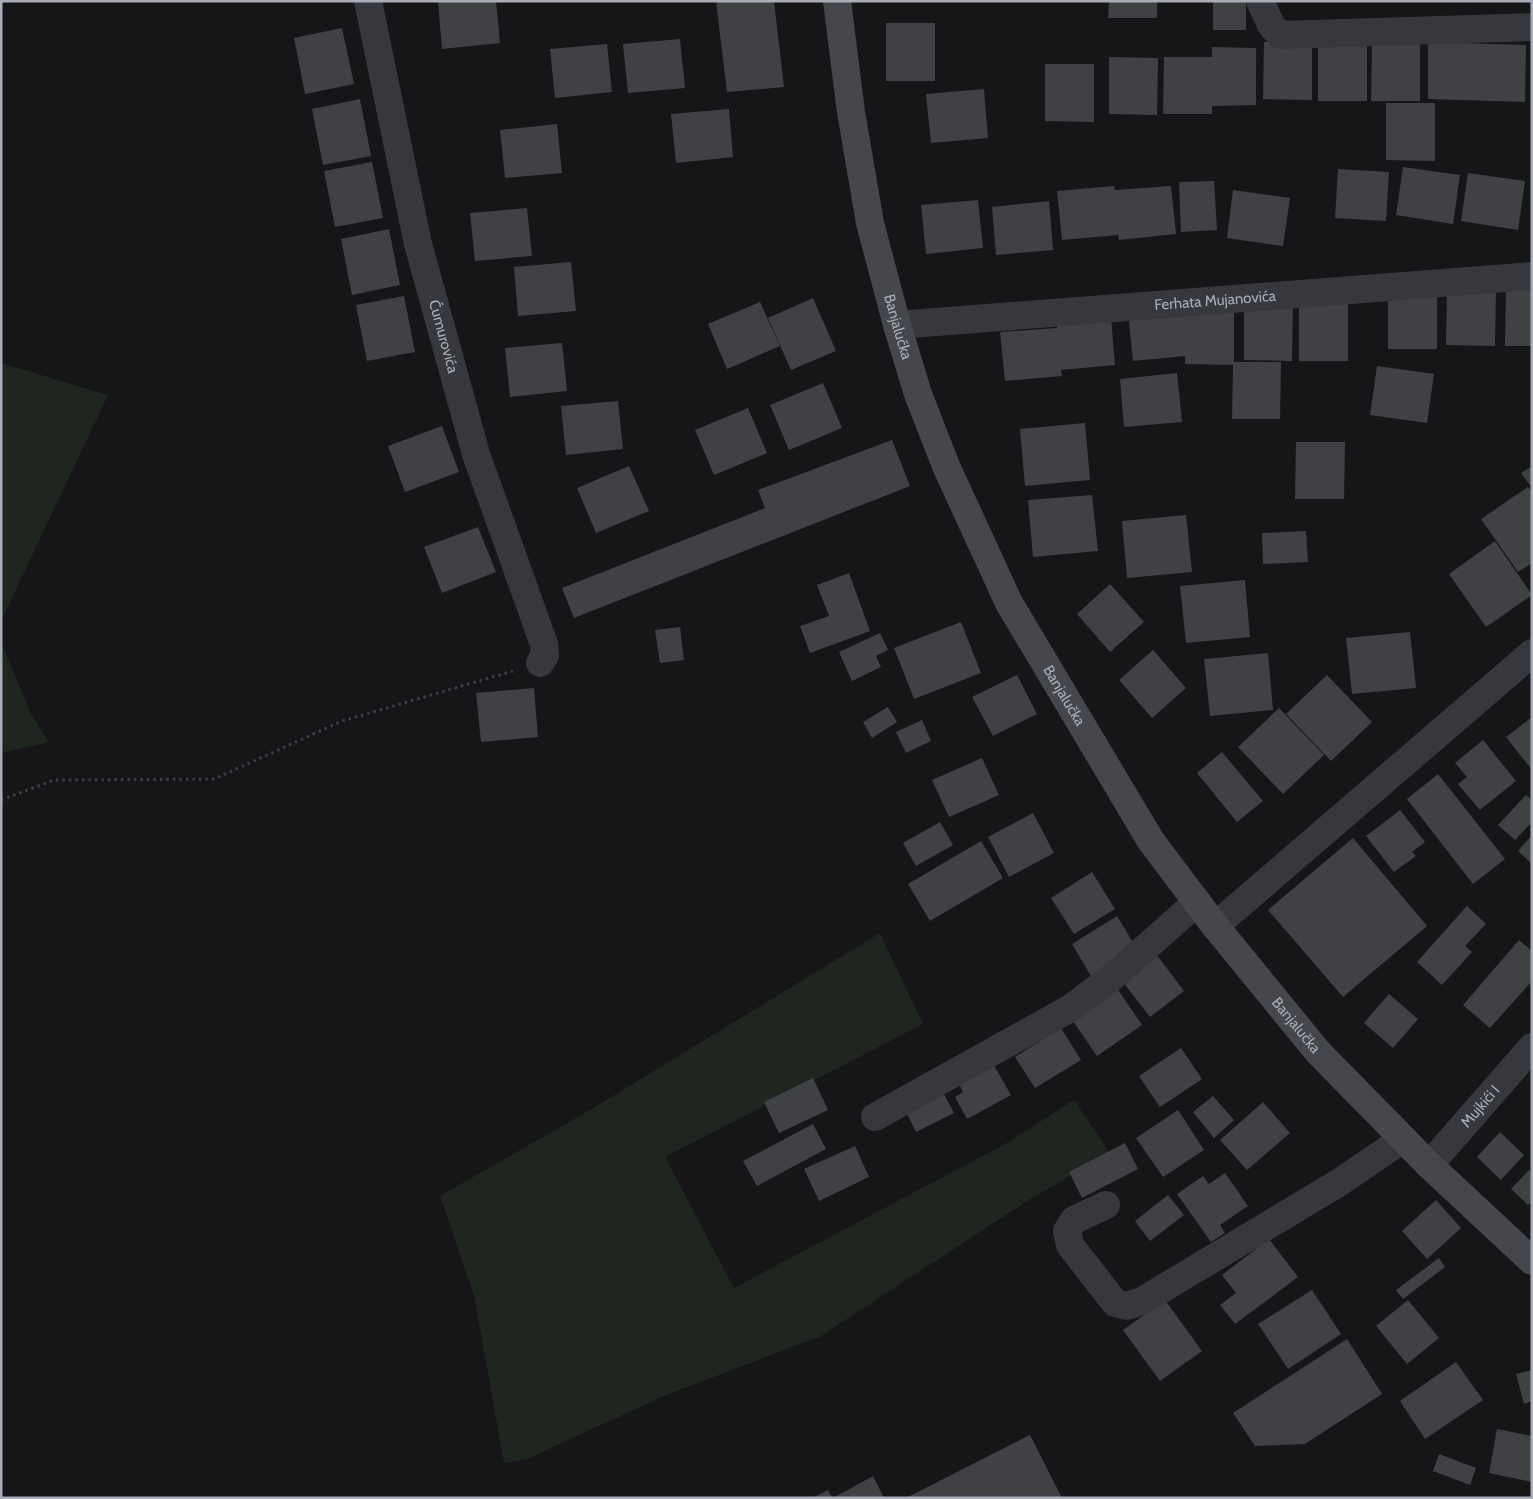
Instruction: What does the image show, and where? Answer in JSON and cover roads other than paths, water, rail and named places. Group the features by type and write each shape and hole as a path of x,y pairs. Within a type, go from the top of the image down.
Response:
{"main road":[{"name":"Banjalučka","path":"837,1 851,112 870,223 897,325 918,394 946,466 1009,603 1151,841 1215,926 1318,1052 1428,1165 1532,1261"}],"street":[{"name":"Ćumurovića","path":"368,1 418,244 476,454 544,644 545,655 540,663"},
{"path":"1260,1 1271,25 1280,35 1532,27"},
{"name":"Ferhata Mujanovića","path":"897,325 1532,276"},
{"path":"1215,926 1532,653"},
{"path":"874,1117 1071,1008 1115,975 1197,902"},
{"name":"Mujkići I","path":"1428,1165 1532,1047"},
{"path":"1106,1204 1074,1220 1067,1231 1070,1245 1115,1303 1127,1306 1142,1301 1340,1182 1403,1139"}]}
